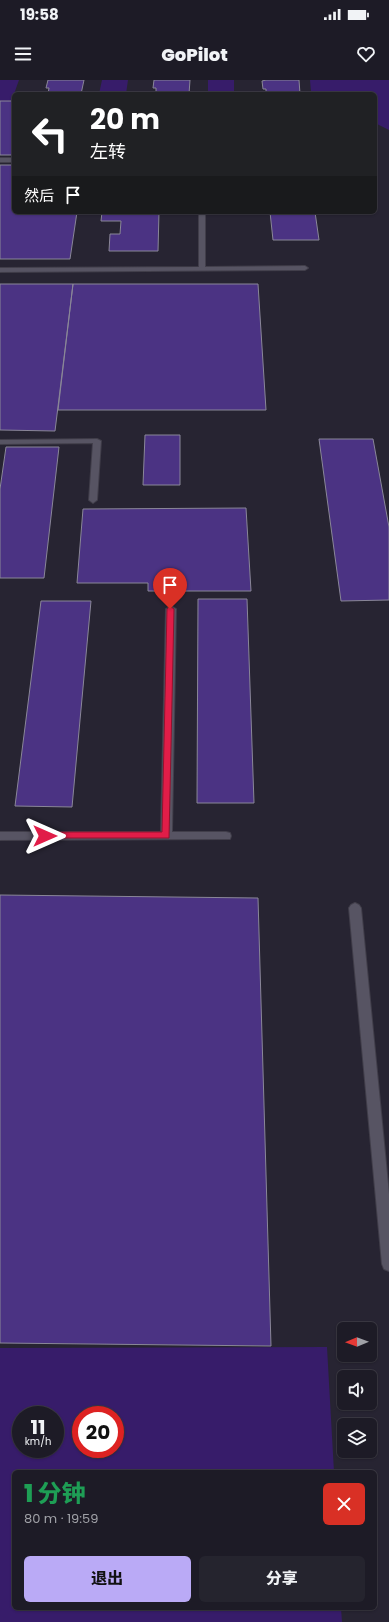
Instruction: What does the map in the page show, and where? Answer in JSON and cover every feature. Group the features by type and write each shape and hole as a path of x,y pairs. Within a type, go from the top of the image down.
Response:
{"lane":[{"path":"0,160 12,160"},
{"path":"202,214 202,268"},
{"path":"0,270 305,268"},
{"path":"0,442 97,441 93,500"},
{"path":"166,836 170,609"},
{"path":"0,836 226,836"},
{"path":"355,908 389,1264"}],"shaded area":[{"path":"0,80 19,80 15,92 12,92 12,101 0,101"},
{"path":"102,80 128,80 126,92 99,92"},
{"path":"208,80 234,80 234,92 208,92"},
{"path":"310,80 389,80 389,130 377,124 377,92 311,92"},
{"path":"327,1347 334,1470 12,1470 12,1610 341,1610 342,1622 0,1622 0,1348"}],"building":[{"path":"48,80 84,80 81,92 48,92 49,88 46,88"},
{"path":"154,80 190,80 189,92 156,92 156,88 153,88"},
{"path":"299,80 300,92 266,92 266,89 263,89 262,81"},
{"path":"0,101 12,101 12,155 0,155"},
{"path":"0,165 12,165 12,214 77,214 70,259 0,259"},
{"path":"102,214 159,214 158,251 109,251 110,234 120,234 121,221 101,221"},
{"path":"270,214 315,214 319,240 273,240"},
{"path":"0,284 73,284 55,431 0,430"},
{"path":"73,284 258,284 266,410 58,410"},
{"path":"145,435 180,435 180,485 143,485"},
{"path":"319,439 373,439 389,527 389,600 341,601"},
{"path":"6,447 59,447 44,578 0,578 0,489"},
{"path":"246,508 251,591 148,591 148,583 77,583 83,509"},
{"path":"198,599 247,599 254,803 197,803"},
{"path":"41,601 91,601 72,807 15,806"},
{"path":"0,895 258,898 271,1346 0,1343"}],"route":[{"path":"45,836 166,836 170,609"}]}
